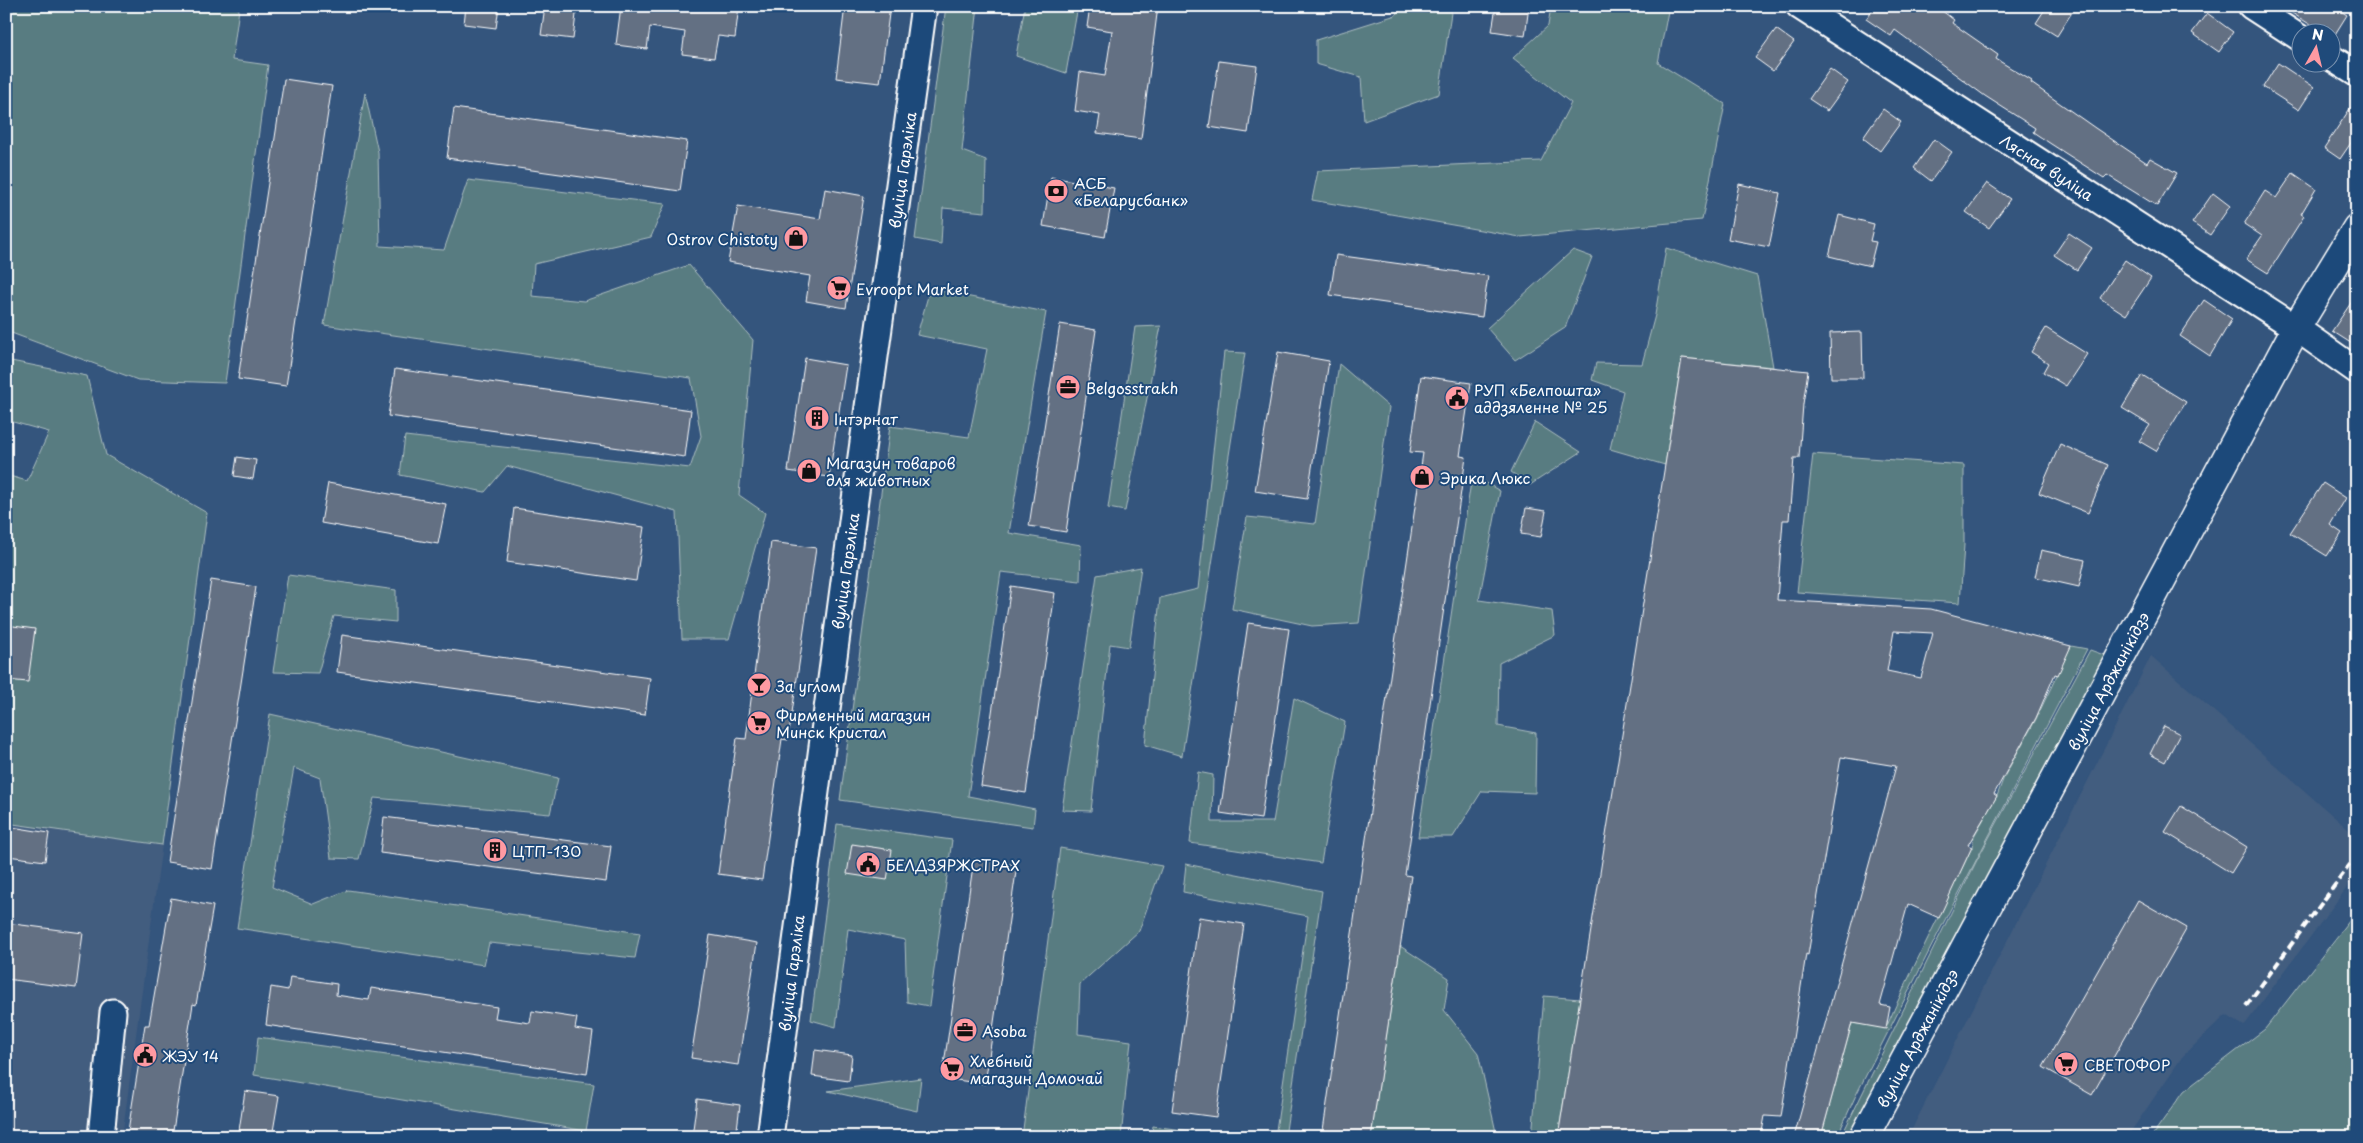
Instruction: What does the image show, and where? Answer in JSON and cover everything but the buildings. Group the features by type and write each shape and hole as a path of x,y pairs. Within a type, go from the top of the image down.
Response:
{"main road":[{"name":"вуліца Арджанікідзэ","path":"1864,1137 2296,328 2357,228"}],"street":[{"name":"вуліца Гарэліка","path":"770,1137 846,562 924,6"},
{"name":"Лясная вуліца","path":"1799,6 2296,328 2357,371"},
{"path":"2251,6 2290,31"},
{"path":"2340,63 2357,74"},
{"path":"101,1137 113,1012"}],"shaded area":[{"path":"2151,656 2357,837 2357,874 2244,1026 2226,1015 2182,1057 2127,1137 1908,1137"},
{"path":"6,823 162,845 122,1137 6,1137"}],"green space":[{"path":"6,6 233,6 239,9 232,60 268,65 225,383 138,380 6,331"},
{"path":"946,6 978,6 962,151 986,160 985,212 943,208 941,244 915,239"},
{"path":"1025,6 1078,6 1066,73 1016,56"},
{"path":"1399,6 1452,6 1439,94 1364,121 1361,77 1316,64 1316,40 1396,15"},
{"path":"1551,6 1669,6 1658,63 1725,104 1702,220 1520,237 1312,200 1318,171 1541,161 1571,103 1513,58 1548,26"},
{"path":"365,93 378,152 380,246 444,250 468,180 665,204 651,237 534,264 532,296 584,301 689,265 753,340 739,495 765,513 729,639 682,639 677,512 507,466 485,492 400,475 405,436 690,468 701,436 691,378 324,325"},
{"path":"1666,248 1757,276 1773,367 1682,358 1665,465 1610,449 1623,391 1592,380 1596,363 1642,364 1655,315"},
{"path":"1573,250 1592,257 1565,328 1515,360 1487,328"},
{"path":"930,289 1046,312 1009,533 1081,545 1080,581 1001,572 968,796 1035,809 1033,827 840,800 890,426 969,437 987,349 917,335"},
{"path":"1161,326 1125,511 1108,508 1135,327"},
{"path":"1224,352 1245,353 1182,756 1145,745 1160,598 1198,589"},
{"path":"6,360 87,376 106,455 207,513 162,845 6,823 6,475 27,481 49,432 6,420"},
{"path":"1339,364 1389,407 1359,623 1312,626 1232,609 1247,517 1315,524"},
{"path":"1535,422 1581,452 1530,485 1511,472"},
{"path":"1813,454 1964,465 1964,545 1960,603 1797,592"},
{"path":"1472,475 1500,491 1479,600 1552,611 1555,635 1499,663 1498,726 1536,733 1535,793 1482,791 1453,837 1418,837"},
{"path":"1141,567 1129,647 1110,644 1091,811 1062,810 1097,575"},
{"path":"288,575 396,590 396,622 334,616 318,673 273,672"},
{"path":"2071,646 2087,649 1948,914 1856,1095 1837,1137 1821,1137 1852,1023 1886,1028 1972,847 1974,836 1997,796 2004,777 2035,721"},
{"path":"2090,650 2118,660 1864,1137 1841,1137 1976,862"},
{"path":"1294,698 1345,722 1321,863 1190,843 1198,772 1213,775 1212,822 1273,822"},
{"path":"270,714 558,778 550,814 374,798 359,859 331,858 320,778 294,768 272,887 313,904 348,890 640,933 635,958 489,943 484,965 237,928"},
{"path":"837,824 952,840 929,1006 907,1002 905,940 848,929 836,1027 811,1020"},
{"path":"1060,848 1162,866 1139,931 1080,984 1078,1034 1131,1041 1121,1137 1022,1137"},
{"path":"1186,864 1322,891 1285,1137 1275,1137 1308,916 1183,892"},
{"path":"2357,911 2357,1137 2151,1137 2184,1091 2265,1029"},
{"path":"1400,946 1449,978 1444,1010 1478,1053 1496,1132 1521,1137 1371,1137"},
{"path":"1544,996 1580,999 1558,1137 1532,1137"},
{"path":"258,1037 594,1084 586,1131 254,1075"},
{"path":"921,1078 917,1111 828,1091"},
{"path":"1153,1126 1211,1134 1210,1137 1151,1137"}],"railway":[{"path":"2246,1006 2357,855"}],"place":[{"name":"АСБ «Беларусбанк»","path":"1056,191"},
{"name":"Ostrov Chistoty","path":"796,238"},
{"name":"Evroopt Market","path":"839,288"},
{"name":"Belgosstrakh","path":"1068,387"},
{"name":"РУП «Белпошта» аддзяленне № 25","path":"1457,398"},
{"name":"Інтэрнат","path":"817,418"},
{"name":"Магазин товаров для животных","path":"809,471"},
{"name":"Эрика Люкс","path":"1422,477"},
{"name":"За углом","path":"759,685"},
{"name":"Фирменный магазин Минск Кристал","path":"759,723"},
{"name":"ЦТП-130","path":"495,850"},
{"name":"БЕЛДЗЯРЖСТРАХ","path":"868,864"},
{"name":"Asoba","path":"965,1030"},
{"name":"ЖЭУ 14","path":"145,1055"},
{"name":"СВЕТОФОР","path":"2066,1064"},
{"name":"Хлебный магазин Домочай","path":"952,1069"}]}
